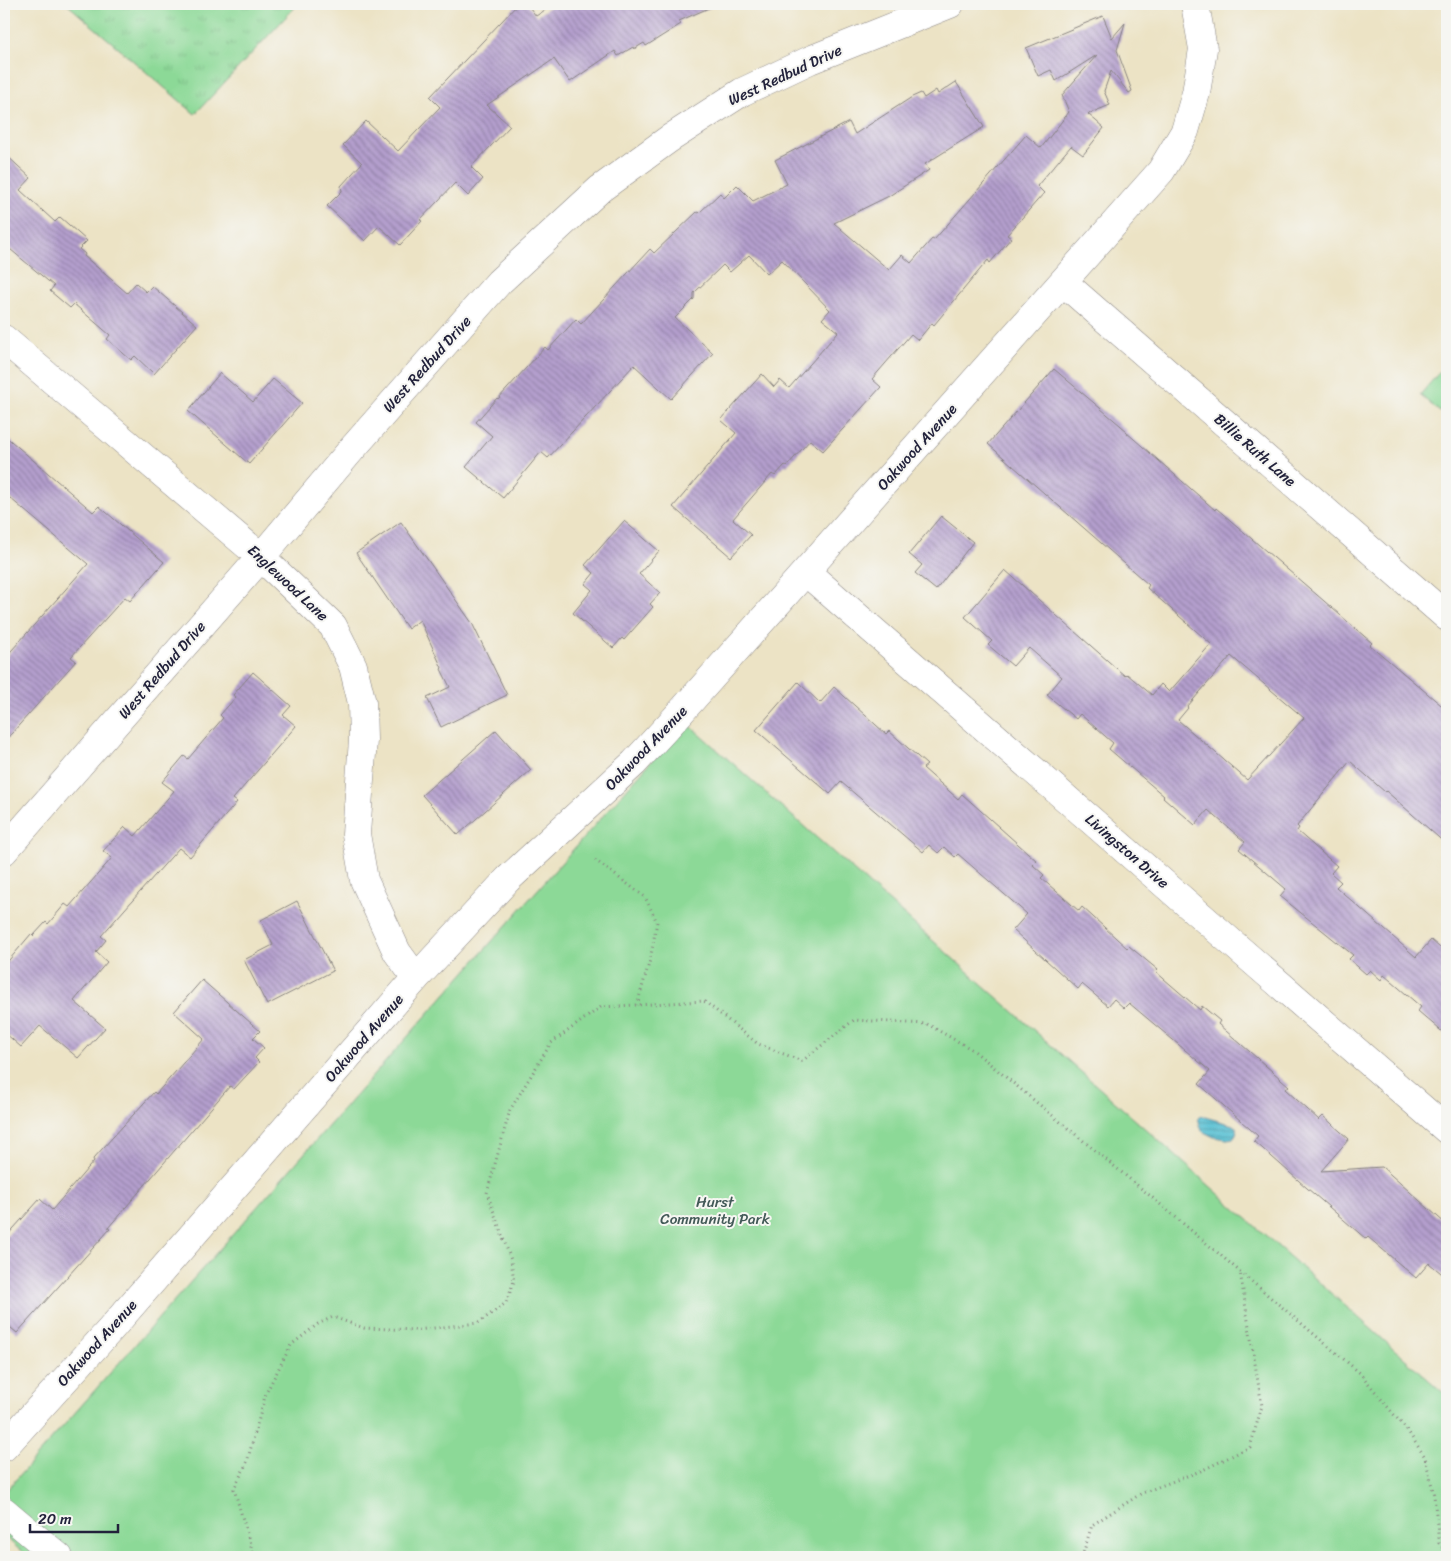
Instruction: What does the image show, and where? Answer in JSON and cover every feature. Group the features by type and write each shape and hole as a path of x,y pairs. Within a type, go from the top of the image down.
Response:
{"street":[{"name":"West Redbud Drive","path":"4,851 261,557 352,448 499,282 600,189 669,139 742,92 810,60 950,4"},
{"name":"Oakwood Avenue","path":"4,1447 110,1330 416,978 508,879 634,762 680,714 1160,171 1185,131 1196,92 1203,49 1195,4"},
{"name":"Billie Ruth Lane","path":"1063,282 1447,617"},
{"name":"Englewood Lane","path":"4,339 261,557 333,626 353,666 362,703 363,740 356,834 364,880 397,952 416,978"},
{"name":"Livingston Drive","path":"806,572 1447,1130"},
{"path":"4,1511 59,1557"}],"path":[{"path":"595,860 645,897 657,922 650,960 637,1004"},
{"path":"254,1557 234,1489 247,1462 266,1392 290,1345 318,1324 333,1317 364,1328 416,1330 478,1322 506,1302 514,1281 511,1260 487,1193 510,1110 551,1043 601,1006 704,1001 758,1044 802,1061 854,1020 927,1024 973,1050 1240,1270 1360,1373 1425,1457 1434,1495 1439,1543 1447,1552"},
{"path":"1082,1557 1092,1525 1142,1494 1203,1470 1250,1447 1262,1406 1240,1270"}],"green space":[{"path":"67,4 298,4 195,114"},
{"path":"1447,363 1447,418 1420,395"},
{"name":"Hurst Community Park","path":"686,722 1447,1396 1447,1557 28,1557 4,1536 4,1493"}],"water":[{"path":"1201,1116 1233,1125 1237,1128 1236,1134 1233,1138 1227,1139 1214,1137 1202,1131 1198,1118"}],"building":[{"path":"518,4 527,4 536,16 554,4 718,4 679,21 681,24 646,46 644,43 618,56 615,51 570,82 554,59 487,105 510,126 471,167 483,179 468,196 455,183 420,220 422,221 400,245 379,226 365,241 327,206 342,191 341,186 362,163 343,145 366,121 398,151 440,107 430,97"},
{"path":"1103,16 1112,38 1125,23 1117,50 1132,91 1129,93 1111,71 1104,91 1110,105 1088,114 1104,128 1083,155 1071,146 1037,186 1044,193 1007,235 1011,238 990,263 988,260 934,325 932,323 918,340 911,334 872,379 881,387 823,451 810,440 787,466 785,465 775,476 772,474 733,519 751,535 731,557 673,507 736,433 721,420 762,374 774,387 780,380 789,388 838,332 822,319 830,310 782,260 767,274 749,255 730,272 723,265 694,293 694,299 675,318 713,353 671,399 634,365 548,458 541,452 503,498 466,467 492,436 476,422 497,398 545,347 548,350 576,319 581,324 650,249 654,253 720,193 724,198 737,185 753,201 787,184 775,160 849,122 855,134 912,97 921,93 924,98 936,90 938,94 956,82 984,127 925,164 929,170 889,196 834,223 889,270 902,255 911,263 932,239 934,240 1026,135 1041,148 1069,112 1062,95 1097,55 1056,81 1051,70 1038,76 1026,48"},
{"path":"4,153 31,178 20,190 55,222 60,217 87,241 79,249 85,254 84,256 127,293 136,283 146,292 152,286 197,325 154,374 135,356 131,360 107,339 110,335 74,304 70,308 50,291 54,286 4,244"},
{"path":"1054,369 1215,510 1216,508 1324,601 1372,643 1370,645 1447,710 1447,845 1350,761 1297,826 1299,828 1297,831 1337,866 1331,873 1341,882 1336,887 1416,957 1431,940 1447,954 1447,1036 1418,1011 1421,1007 1384,975 1381,980 1370,970 1366,974 1349,959 1353,955 1280,896 1286,889 1239,849 1245,842 1208,810 1195,825 1109,749 1113,743 1080,714 1076,719 1047,695 1062,677 1029,648 1013,666 988,645 992,641 965,617 1005,570 1125,676 1127,674 1152,695 1161,684 1169,692 1211,644 1147,588 1149,585 988,444","holes":["1231,656 1304,718 1247,780 1178,720"]},
{"path":"220,373 253,402 273,379 302,403 249,464 188,411"},
{"path":"4,435 93,512 99,506 164,562 130,601 125,597 71,657 76,661 4,742 4,659 88,564 4,493"},
{"path":"941,516 973,542 936,590 915,573 922,565 909,554"},
{"path":"624,521 659,551 639,574 660,593 650,604 653,607 624,640 622,638 613,648 573,613 592,590 585,584 594,573 585,565"},
{"path":"401,522 472,623 507,695 441,727 427,698 450,687 420,620 408,629 356,553"},
{"path":"253,672 291,706 283,715 296,726 233,799 237,802 190,857 179,848 101,936 106,940 96,952 107,962 74,1001 105,1028 78,1058 40,1026 21,1047 4,1032 4,966 31,934 33,936 46,922 48,924 65,904 69,907 112,858 103,851 125,827 135,836 174,791 162,782 184,756 188,759 223,718 220,715 236,697 233,695"},
{"path":"798,682 820,703 834,687 886,734 889,731 927,765 923,768 958,799 962,794 1037,861 1033,865 1044,875 1041,878 1079,911 1082,907 1127,948 1129,946 1158,970 1156,972 1200,1010 1202,1006 1220,1021 1218,1024 1289,1086 1285,1089 1319,1120 1323,1116 1349,1139 1321,1171 1382,1167 1447,1225 1447,1278 1429,1263 1416,1278 1368,1237 1366,1239 1307,1188 1254,1141 1258,1136 1199,1084 1210,1071 1129,1003 1124,1008 1114,999 1108,1006 1082,984 1078,989 1013,930 1027,914 958,854 955,857 944,847 938,853 929,845 923,852 841,782 830,794 756,730"},
{"path":"496,730 531,770 458,835 422,795"},
{"path":"297,901 333,971 267,1005 244,960 273,945 261,920"},
{"path":"202,980 260,1031 253,1038 264,1048 255,1058 259,1062 234,1089 230,1086 108,1228 110,1229 17,1333 4,1322 4,1239 40,1199 52,1210 94,1161 93,1159 154,1092 156,1094 204,1039 174,1012"}]}
